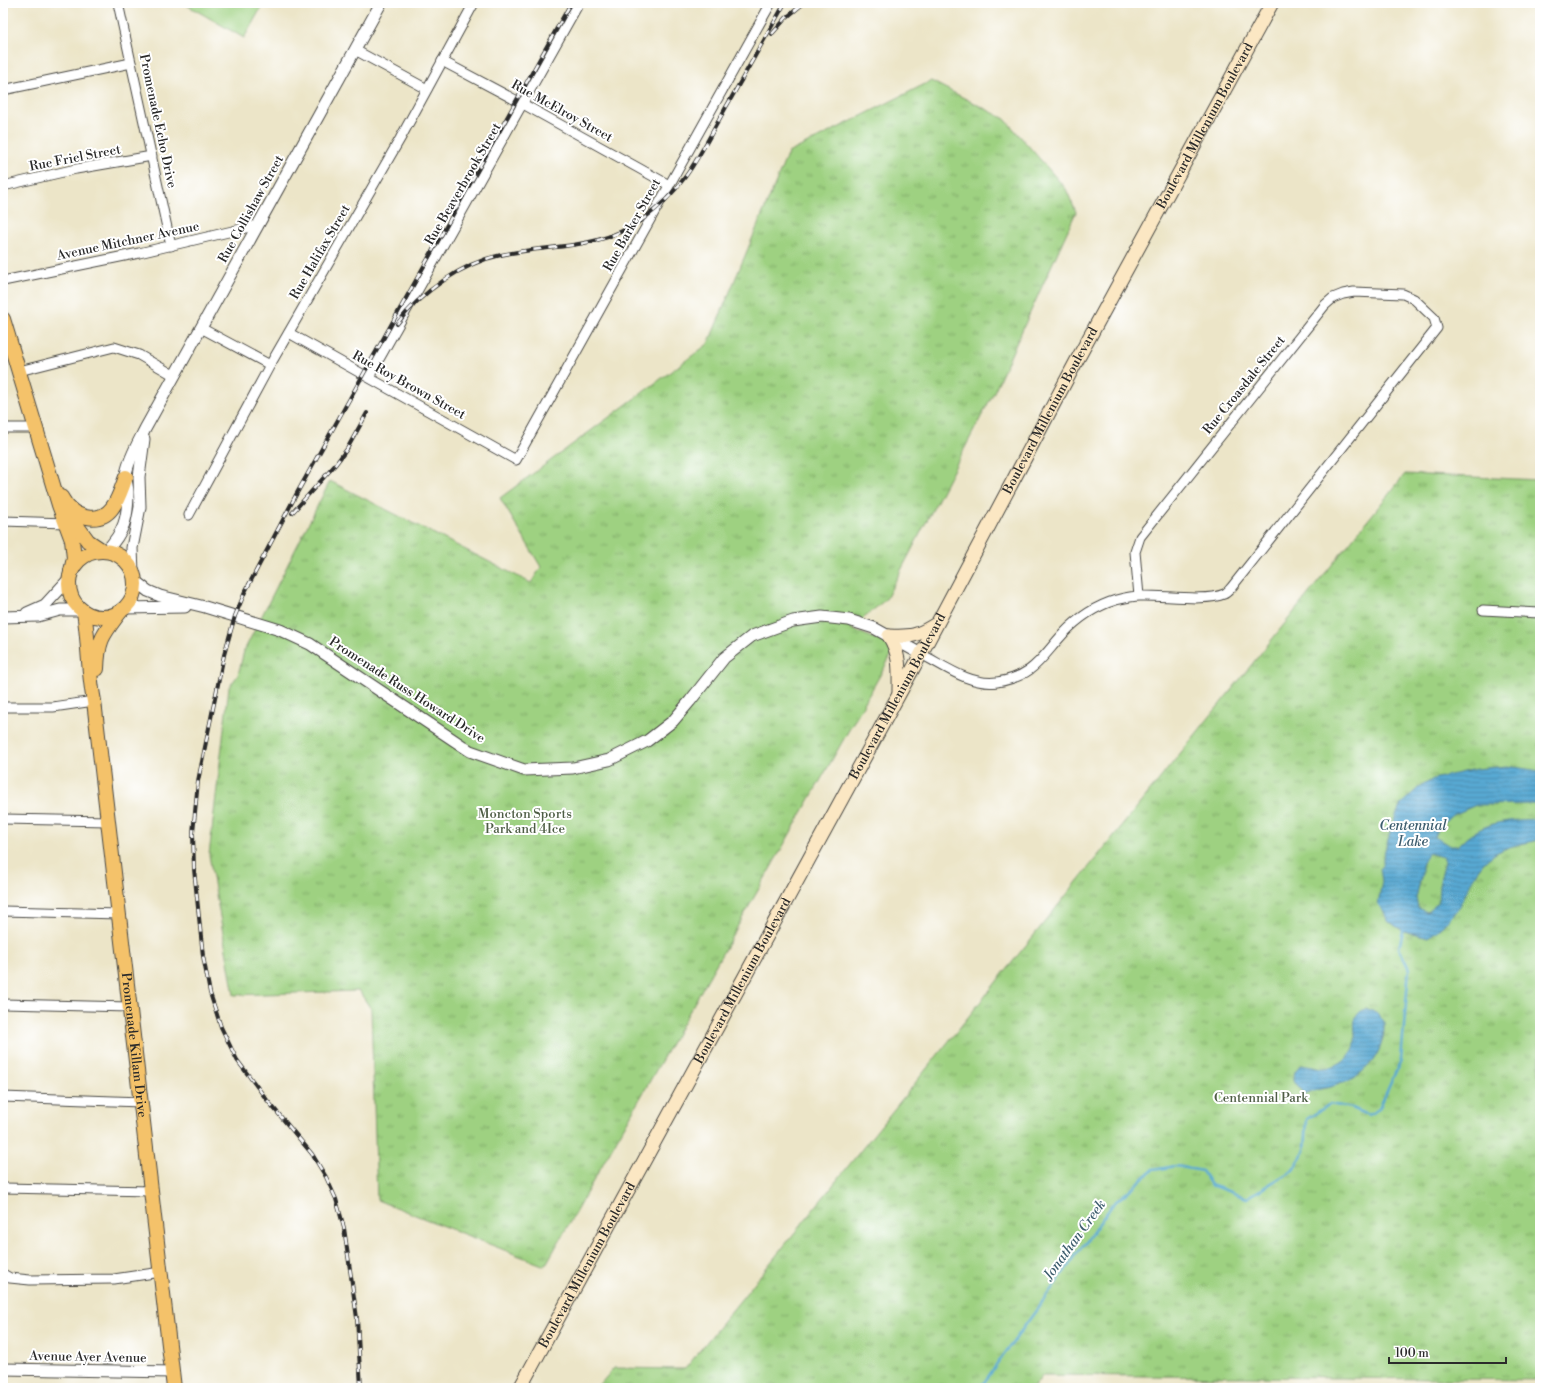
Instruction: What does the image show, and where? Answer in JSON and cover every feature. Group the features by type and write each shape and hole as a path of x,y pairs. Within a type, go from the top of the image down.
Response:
{"main road":[{"name":"Boulevard Millenium Boulevard","path":"520,1388 921,654 1080,353 1272,3"},
{"path":"3,319 6,336 19,371 51,479 74,549 69,589 71,597 82,611 99,617 112,616 122,610 133,596 134,577 131,567 120,556 105,551 88,541 74,524 59,493"},
{"path":"51,479 67,507 81,516 92,518 103,516 113,507 126,477"},
{"path":"70,575 75,564 88,553 105,551"},
{"name":"Promenade Killam Drive","path":"94,701 99,644 105,632 122,610"},
{"name":"Promenade Killam Drive","path":"82,611 88,638 91,687 94,701 174,1388"},
{"path":"889,636 912,636 920,634 937,623"},
{"path":"889,636 896,647 898,656 899,694"}],"street":[{"name":"Promenade Echo Drive","path":"118,3 172,246"},
{"name":"Rue Collishaw Street","path":"105,551 121,533 125,524 128,492 126,477 132,457 145,429 381,3"},
{"name":"Rue Halifax Street","path":"189,515 270,364 400,140 426,89 474,3"},
{"name":"Rue Beaverbrook Street","path":"369,378 579,3"},
{"name":"Rue Barker Street","path":"516,460 771,3"},
{"path":"355,50 426,89"},
{"name":"Rue McElroy Street","path":"442,61 669,185"},
{"path":"3,90 131,63"},
{"name":"Rue Friel Street","path":"3,186 76,169 152,156"},
{"name":"Avenue Mitchner Avenue","path":"3,281 172,246 258,225"},
{"name":"Rue Croasdale Street","path":"1354,292 1403,294 1414,299 1434,318 1437,328 1225,594 1210,598 1139,596 1135,552 1140,537 1325,305 1333,298 1354,292"},
{"path":"201,328 270,364"},
{"name":"Rue Roy Brown Street","path":"289,333 516,460"},
{"path":"19,371 114,347 139,355 175,376"},
{"path":"3,428 36,428"},
{"name":"Rue Collishaw Street","path":"134,577 132,548 140,507 140,472 145,429"},
{"path":"3,521 66,523"},
{"path":"17,617 45,605 55,596 70,575"},
{"name":"Promenade Russ Howard Drive","path":"134,577 148,590 160,596 205,607 280,630 310,644 470,751 524,770 573,768 609,760 647,742 673,721 724,658 752,636 793,621 822,617 849,620 874,628 921,654"},
{"path":"921,654 963,676 978,681 994,682 1011,679 1027,672 1040,662 1063,634 1077,621 1090,612 1116,600 1139,596"},
{"name":"Promenade Russ Howard Drive","path":"122,610 167,607 205,607"},
{"path":"3,616 38,616 60,610 82,611"},
{"path":"1484,610 1540,613"},
{"path":"3,708 53,707 94,701"},
{"path":"3,818 108,822"},
{"path":"3,911 119,914"},
{"path":"3,1004 130,1007"},
{"path":"3,1097 141,1102"},
{"path":"3,1188 151,1191"},
{"path":"3,1274 10,1278 30,1280 114,1279 161,1272"},
{"name":"Avenue Ayer Avenue","path":"3,1369 173,1372"}],"green space":[{"path":"183,3 264,3 244,38"},
{"name":"Moncton Sports Park and 4Ice","path":"931,81 1005,119 1066,189 1076,212 994,392 886,599 851,629 896,647 545,1266 377,1200 371,1009 359,991 234,995 209,855 229,687 238,675 244,651 330,481 531,583 541,567 500,498 708,344 788,153"},
{"name":"Centennial Park","path":"1405,474 1540,480 1540,1380 1043,1375 1033,1388 597,1388 614,1368 685,1369"}],"water":[{"name":"Centennial Lake","path":"1507,766 1540,771 1540,804 1476,805 1451,816 1438,829 1435,837 1450,846 1458,846 1476,831 1486,827 1506,821 1540,819 1540,840 1504,849 1487,860 1477,872 1453,915 1429,937 1403,931 1387,920 1378,904 1382,881 1380,869 1383,865 1383,857 1393,822 1401,804 1417,789 1433,779 1476,769","holes":["1428,853 1443,857 1445,862 1439,885 1438,903 1427,912 1418,908 1416,898 1422,873 1422,865"]},
{"path":"1365,1009 1373,1010 1384,1021 1382,1043 1372,1062 1357,1076 1347,1081 1304,1094 1294,1079 1295,1071 1302,1065 1325,1068 1337,1065 1351,1054 1355,1045 1354,1027 1356,1016 1359,1012"}],"waterway":[{"name":"Jonathan Creek","path":"980,1388 1113,1204 1153,1170 1176,1166 1202,1171 1211,1185 1247,1198 1293,1170 1305,1151 1307,1119 1330,1104 1352,1108 1368,1115 1379,1109 1401,1060 1409,969 1399,948 1403,931"}],"railway":[{"path":"361,1388 357,1318 344,1228 336,1199 326,1177 312,1154 267,1100 237,1060 221,1027 210,993 203,956 194,869 193,833 198,781 224,655 235,616 245,592 297,493 571,3"},
{"path":"397,324 417,301 443,281 472,265 501,255 574,245 609,237 643,219 658,207 681,182 700,155 785,3"},
{"path":"772,34 786,18 804,3"},
{"path":"292,513 335,465 347,449 367,413"}]}
